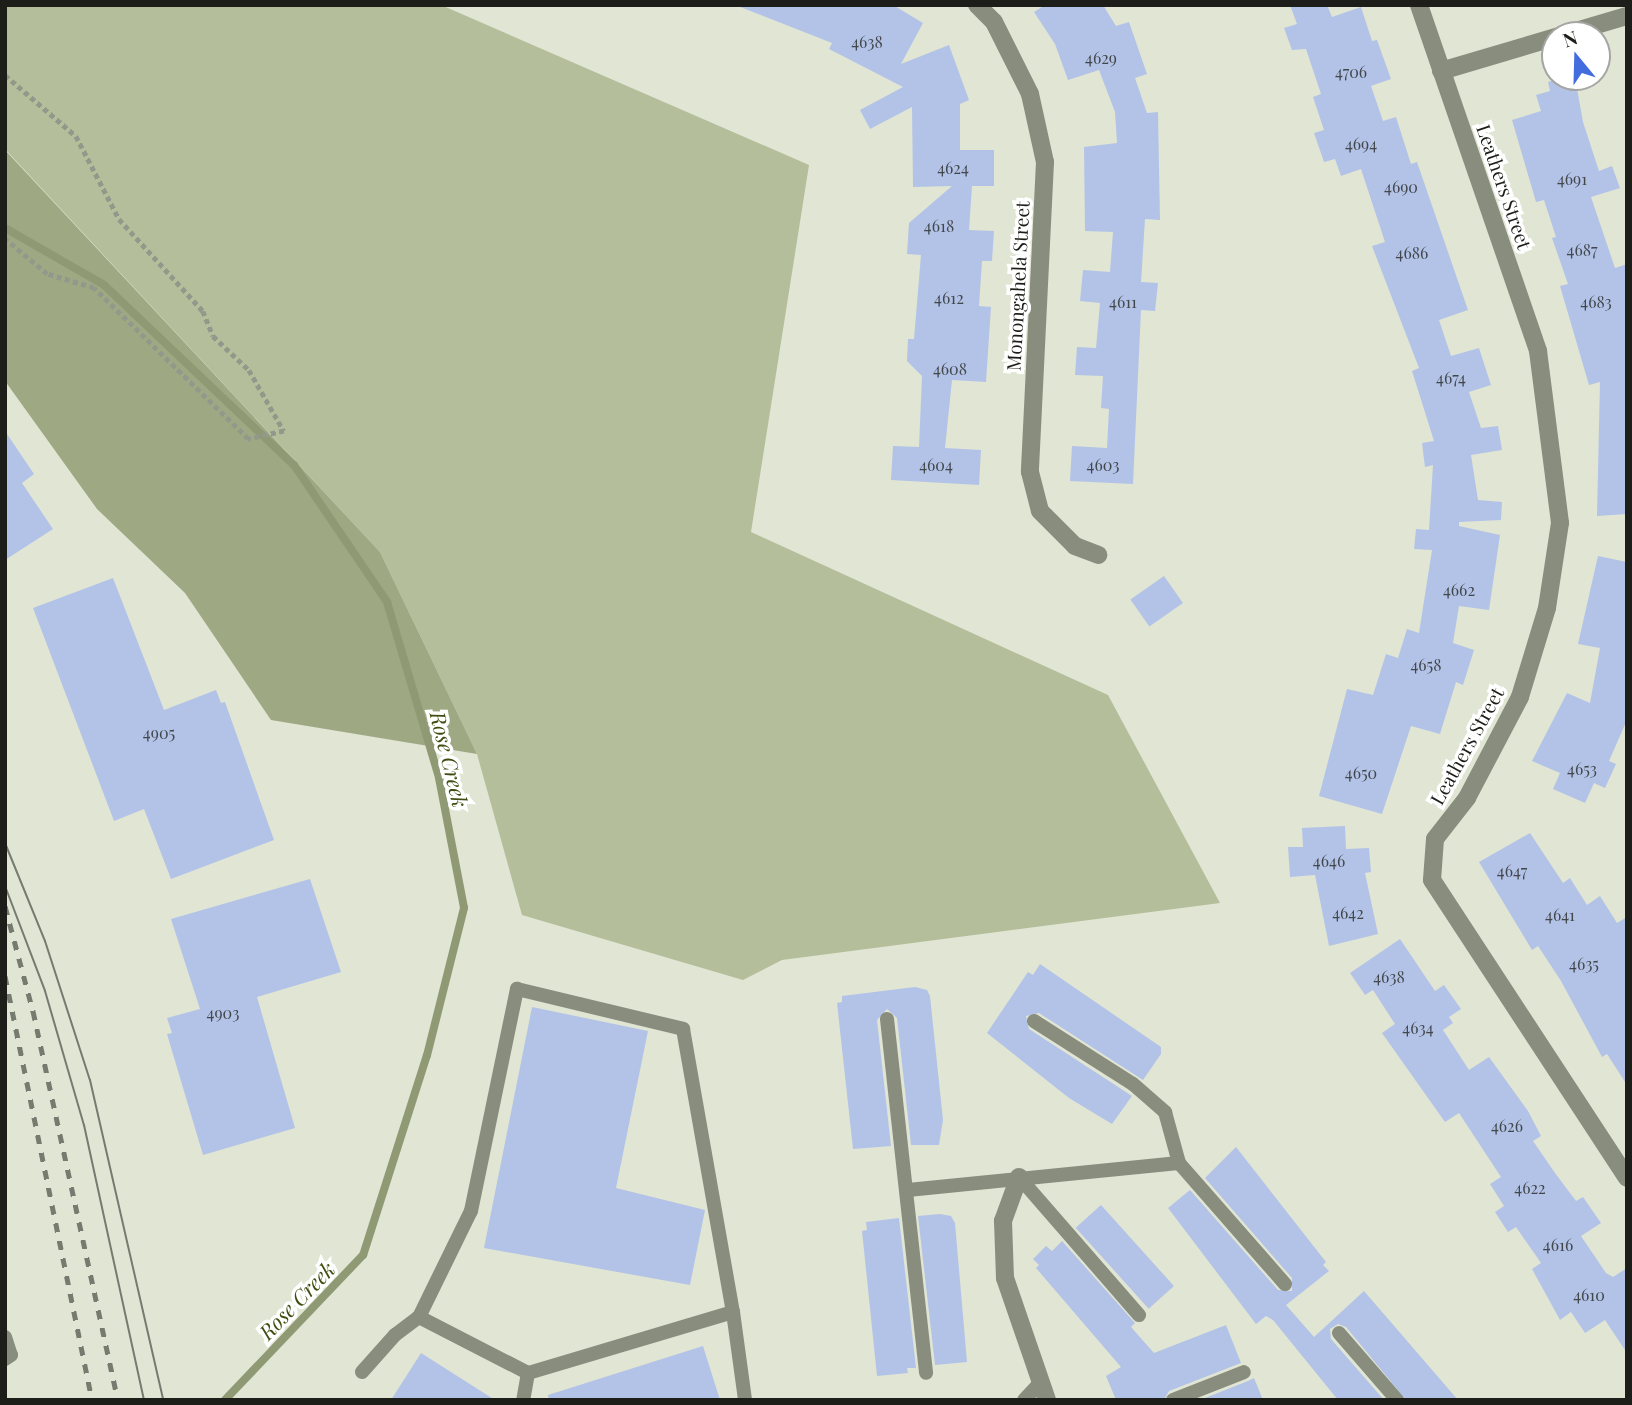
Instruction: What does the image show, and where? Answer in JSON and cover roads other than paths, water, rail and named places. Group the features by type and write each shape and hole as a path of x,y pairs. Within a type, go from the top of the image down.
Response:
{"street":[{"name":"Monongahela Street","path":"977,5 995,22 1030,94 1045,162 1030,472 1040,511 1075,546 1098,555"},
{"name":"Leathers Street","path":"1419,5 1538,351 1560,523 1547,608 1520,696 1466,798 1435,839 1432,880 1627,1178"},
{"path":"1441,71 1627,16"},
{"path":"1019,1177 1003,1220 1004,1278 1043,1392"}],"lane":[{"path":"362,1372 395,1335 419,1317 471,1211 517,989 683,1029 746,1400"},
{"path":"887,1018 926,1373"},
{"path":"1034,1021 1133,1084 1165,1112 1179,1163 1285,1284"},
{"path":"908,1190 1179,1163"},
{"path":"1019,1177 1139,1315"},
{"path":"419,1317 528,1373 733,1312"},
{"path":"1339,1334 1397,1400"},
{"path":"5,1337 11,1355 5,1359"},
{"path":"1173,1400 1244,1372"},
{"path":"523,1400 528,1373"},
{"path":"1024,1400 1043,1392"}],"waterway":[{"name":"Rose Creek","path":"5,228 104,285 294,465 387,602 439,778 464,908 427,1055 363,1255 225,1400"}],"tram line":[{"path":"5,843 45,941 90,1080 163,1400"},
{"path":"5,886 45,991 84,1125 144,1400"}],"railway":[{"path":"5,906 33,1011 118,1400"},
{"path":"5,976 92,1400"}]}
